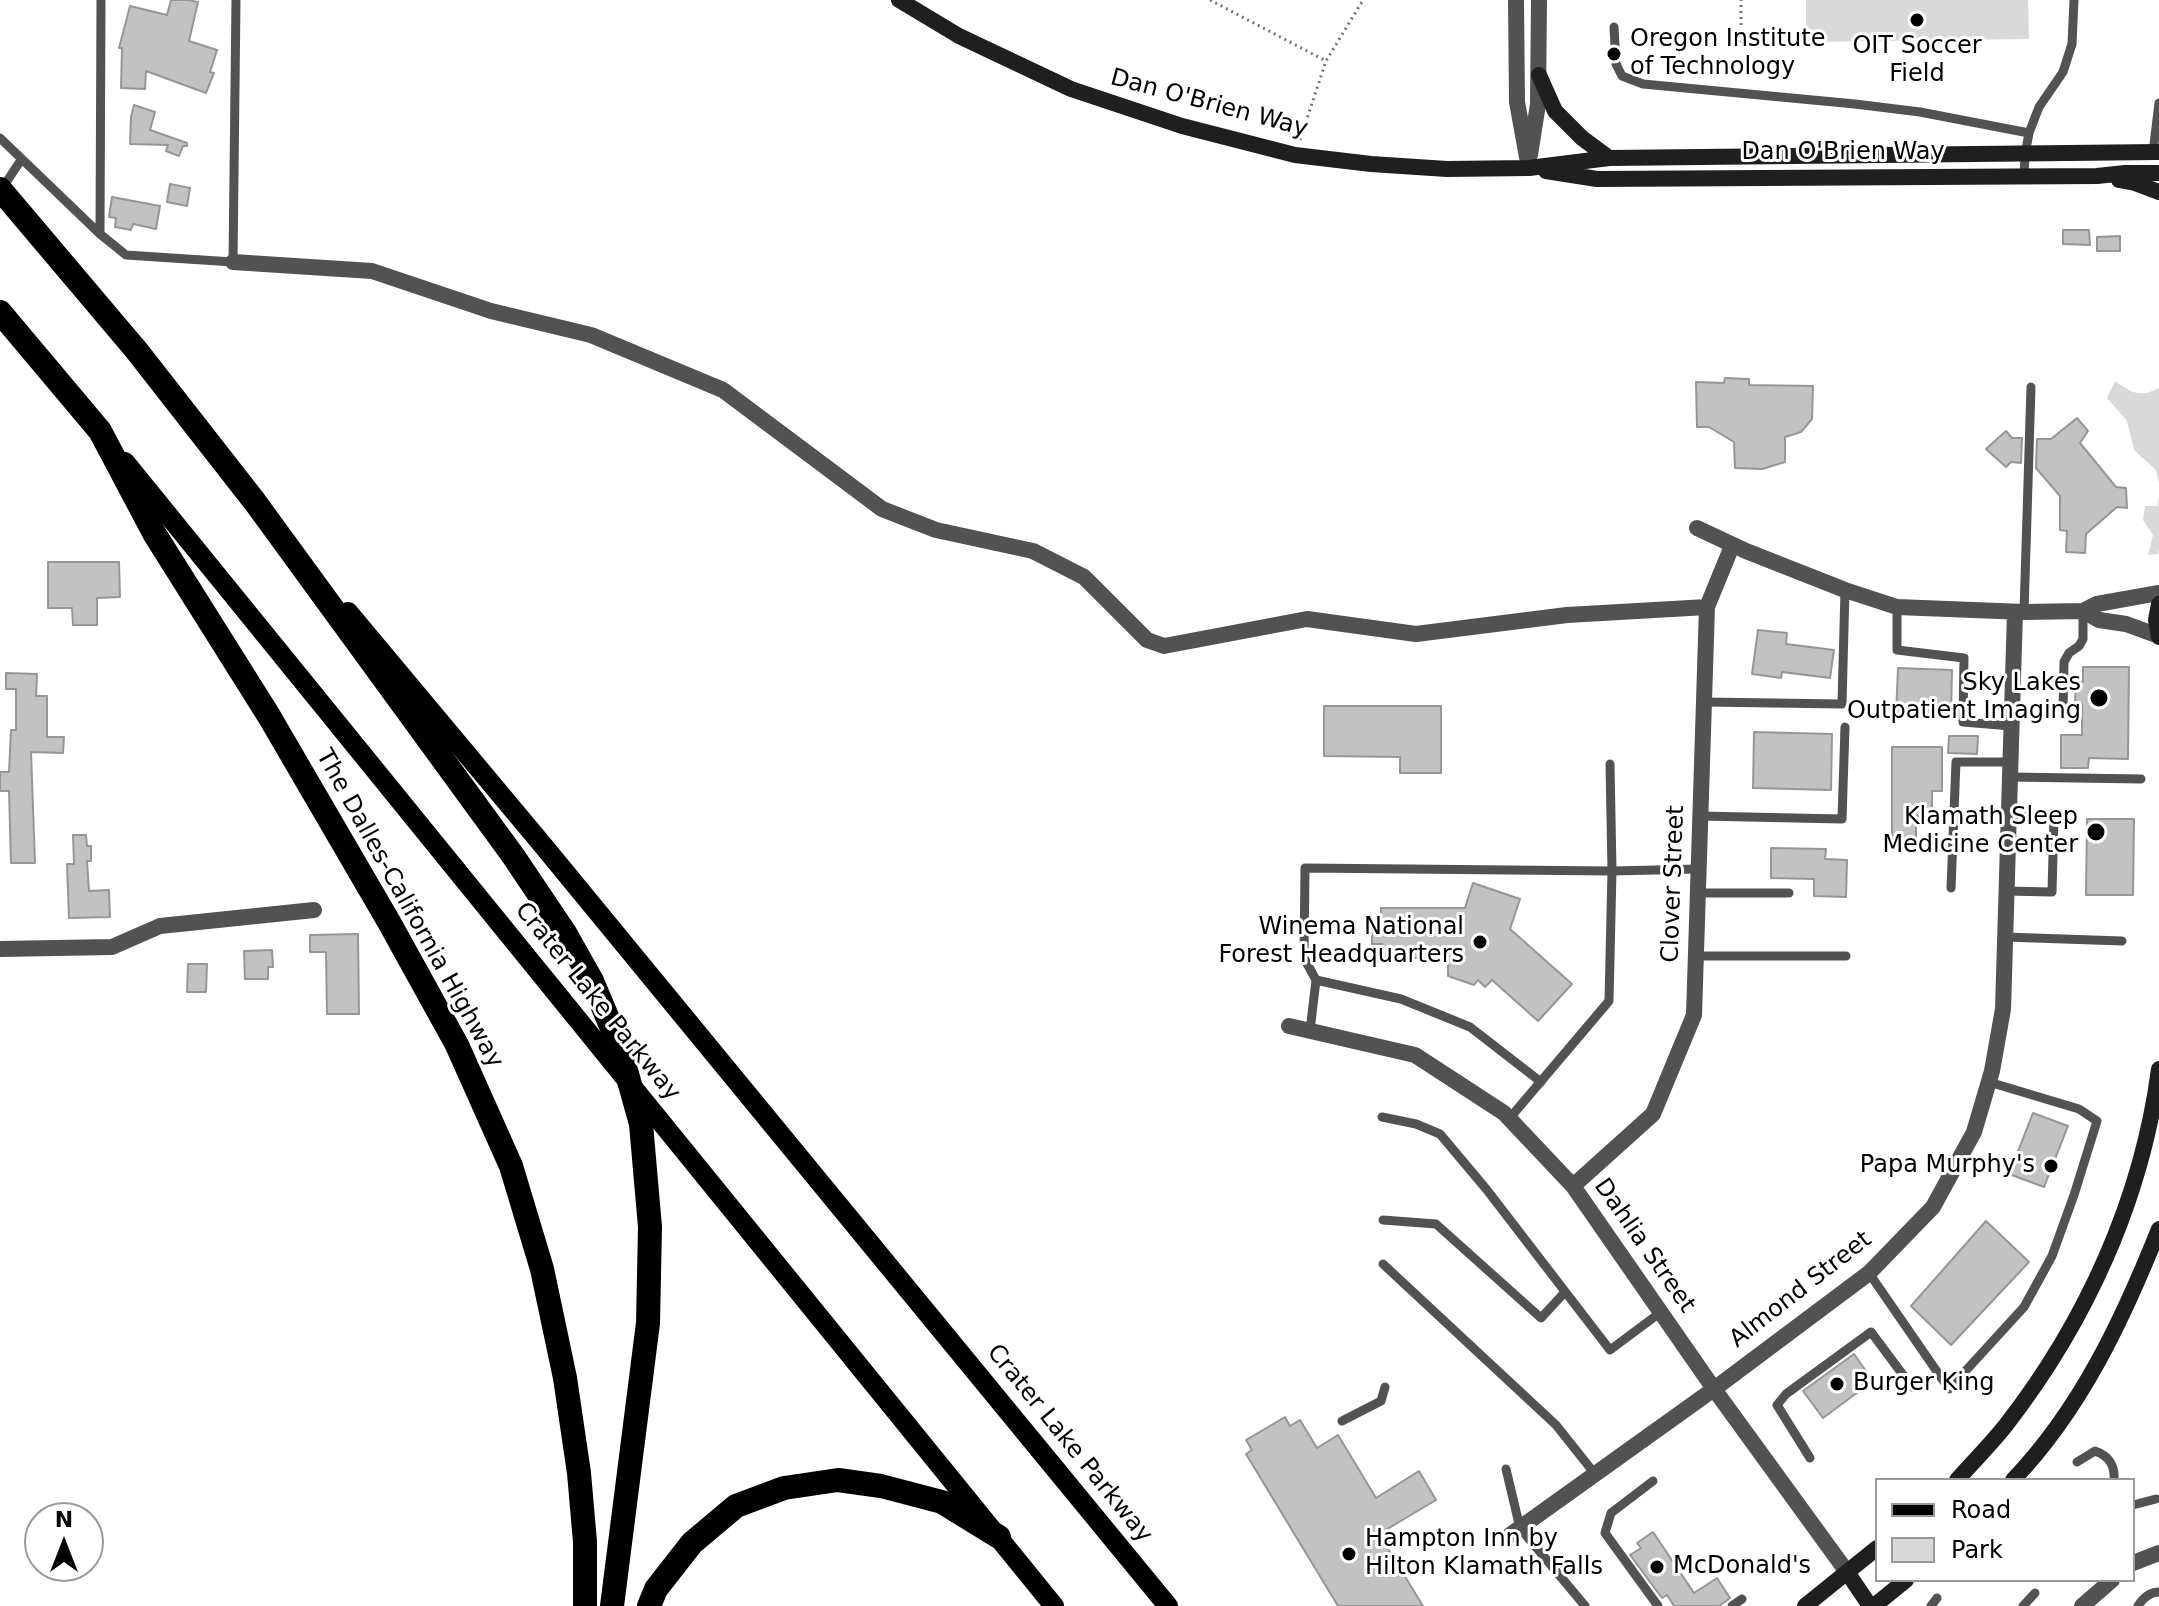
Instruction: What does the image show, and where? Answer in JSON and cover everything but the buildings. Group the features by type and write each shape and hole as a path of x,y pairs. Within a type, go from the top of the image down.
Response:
{"highway":[{"path":"0,190 137,351 255,502 514,857 557,920 592,981 619,1045 641,1124 650,1227 648,1323 612,1606"},
{"name":"The Dalles-California Highway","path":"0,312 100,431 154,533 269,716 457,1045 511,1166 542,1269 565,1378 579,1473 585,1542 585,1606"},
{"path":"649,1606 656,1589 692,1543 736,1506 784,1488 838,1480 881,1486 942,1502 999,1537"}],"main road":[{"name":"Crater Lake Parkway","path":"100,431 1054,1606"},
{"name":"Crater Lake Parkway","path":"255,502 556,861 1168,1606"}],"street":[{"name":"Dan O'Brien Way","path":"899,0 959,36 1071,89 1182,126 1295,155 1447,169 1529,168 1609,158 2156,152"},
{"path":"1516,0 1517,102 1529,168"},
{"path":"1529,168 1538,104 1539,0"},
{"path":"1539,75 1555,111 1582,138 1609,158"},
{"name":"Dan O'Brien Way","path":"1529,168 1597,179 2159,173"},
{"path":"2097,176 2135,183 2159,192"},
{"path":"233,262 372,271 491,311 591,335 723,390 882,509 936,530 1033,551 1084,577 1147,640 1164,646 1307,619 1416,634 1567,615 1707,607"},
{"path":"1697,528 1732,546 1897,607 2083,611 2097,604 2159,593"},
{"name":"Clover Street","path":"1573,1186 1653,1114 1694,1015 1707,607 1732,546"},
{"path":"2159,604 2156,620 2159,636"},
{"path":"2083,611 2099,620 2126,624 2159,636"},
{"name":"Almond Street","path":"1515,1532 1869,1273 1933,1207 1974,1132 1989,1082 2003,1009 2011,726 2019,612"},
{"path":"0,949 112,947 160,926 314,910"},
{"name":"Dahlia Street","path":"1289,1026 1415,1055 1504,1113 1573,1186 1714,1389 1872,1606"},
{"path":"1959,1478 2006,1426 2055,1355 2095,1284 2128,1204 2146,1142 2159,1069"},
{"path":"2015,1478 2040,1451 2102,1357 2159,1229"},
{"path":"1805,1606 1875,1550"},
{"path":"2135,1562 2159,1553"},
{"path":"1872,1606 1903,1582"},
{"path":"2082,1606 2110,1582"}],"lane":[{"path":"100,234 101,0"},
{"path":"0,138 126,255 233,262 236,0"},
{"path":"2024,175 2029,133 2039,107 2063,72 2072,44 2074,0"},
{"path":"1614,27 1616,64 1622,76 1643,84 1920,112 2029,133"},
{"path":"2156,152 2159,103"},
{"path":"0,190 21,160"},
{"path":"2019,612 2031,387"},
{"path":"1704,702 1842,704 1845,590"},
{"path":"1897,607 1897,650 1964,658 1963,722 2011,726"},
{"path":"2063,710 2064,662 2083,639 2083,611"},
{"path":"1700,816 1842,819 1845,727"},
{"path":"1951,888 1956,762 2141,779"},
{"path":"1509,1119 1609,1001 1612,871 1610,764"},
{"path":"2006,891 2052,892 2054,817 2009,816"},
{"path":"1310,1031 1316,980 1304,958 1305,868 1698,869"},
{"path":"1698,893 1789,893"},
{"path":"2005,937 2122,941"},
{"path":"1696,956 1846,956"},
{"path":"1316,980 1401,999 1470,1027 1541,1082"},
{"path":"1869,1273 1949,1389 2024,1307 2052,1256 2097,1121 2079,1109 1989,1082"},
{"path":"1382,1117 1416,1124 1440,1134 1610,1350 1661,1312"},
{"path":"1383,1220 1436,1224 1541,1318 1565,1292"},
{"path":"1383,1264 1556,1425 1595,1474"},
{"path":"1810,1458 1777,1405 1786,1394 1871,1332 1912,1387"},
{"path":"1342,1421 1381,1401 1385,1387"},
{"path":"2077,1462 2095,1451 2105,1455 2114,1466 2114,1478"},
{"path":"1506,1469 1515,1532 1585,1606"},
{"path":"1653,1481 1611,1513 1605,1533 1658,1606"},
{"path":"2135,1504 2156,1499"},
{"path":"2138,1606 2143,1598 2159,1592"},
{"path":"2023,1606 2035,1593"},
{"path":"1732,1606 1742,1599"}],"path":[{"path":"1210,0 1326,61"},
{"path":"1295,155 1326,61 1363,0"},
{"path":"1741,0 1741,43"}],"green space":[{"name":"OIT Soccer Field","path":"1806,0 2028,0 2029,39 1806,42"},
{"path":"2115,381 2136,393 2159,388 2159,483 2156,470 2134,450 2127,421 2107,398"},
{"path":"2159,496 2159,550 2158,554 2148,555 2153,535 2143,520 2145,506 2157,506"}],"place":[{"name":"OIT Soccer Field","path":"1917,20"},
{"name":"Oregon Institute of Technology","path":"1614,54"},
{"name":"Sky Lakes Outpatient Imaging","path":"2099,698"},
{"name":"Klamath Sleep Medicine Center","path":"2096,832"},
{"name":"Winema National Forest Headquarters","path":"1480,942"},
{"name":"Papa Murphy's","path":"2051,1166"},
{"name":"Burger King","path":"1837,1384"},
{"name":"Hampton Inn by Hilton Klamath Falls","path":"1349,1554"},
{"name":"McDonald's","path":"1657,1567"}]}
